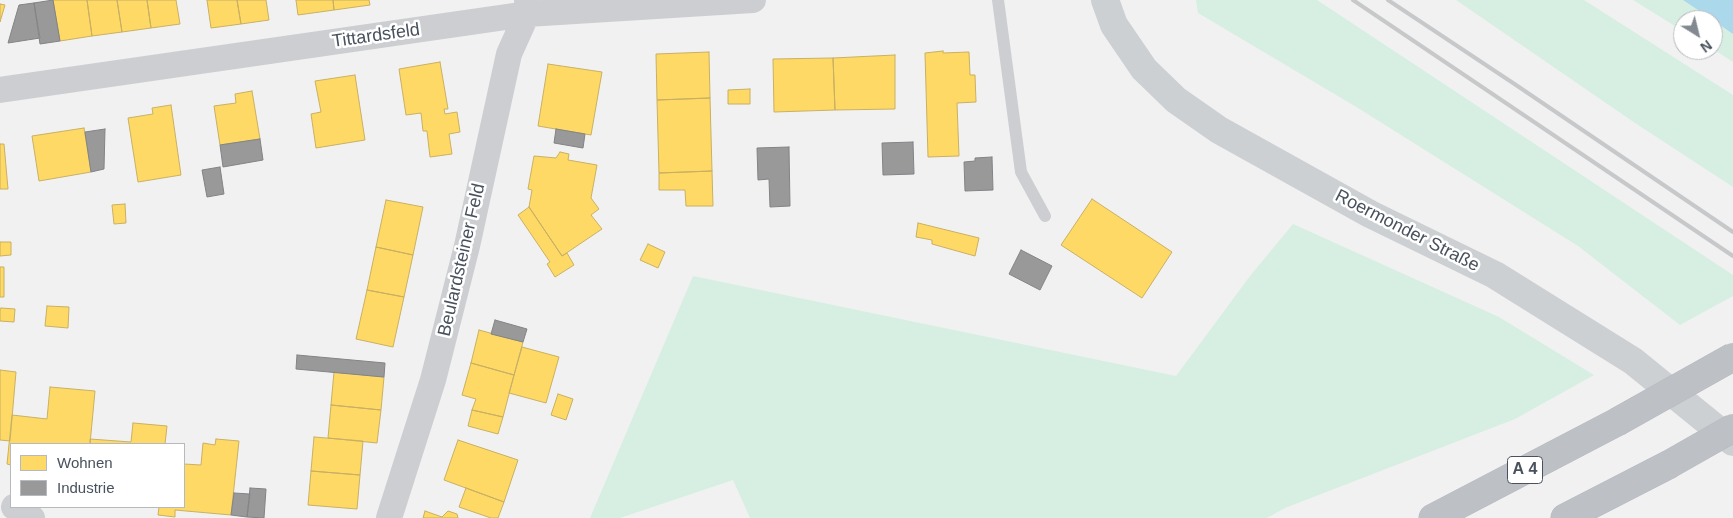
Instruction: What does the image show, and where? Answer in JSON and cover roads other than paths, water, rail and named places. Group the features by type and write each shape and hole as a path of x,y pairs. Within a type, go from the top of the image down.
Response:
{"highway":[{"name":"A 4","path":"1433,518 1617,422 1733,357"},
{"path":"1565,518 1668,465 1733,428"}],"main road":[{"name":"Roermonder Straße","path":"1105,0 1114,25 1144,69 1176,100 1219,130 1370,214 1503,280 1633,360 1733,442"}],"street":[{"name":"Tittardsfeld","path":"0,90 527,7 753,0"},
{"name":"Beulardsteiner Feld","path":"389,518 433,380 467,246 509,54 527,7"},
{"path":"16,508 32,518"}],"lane":[{"path":"998,0 1021,172 1044,216"}],"water":[{"path":"1683,0 1733,0 1733,34 1723,27 1723,10 1698,10"}],"railway":[{"path":"1353,0 1733,256"},
{"path":"1388,0 1733,232"}]}
